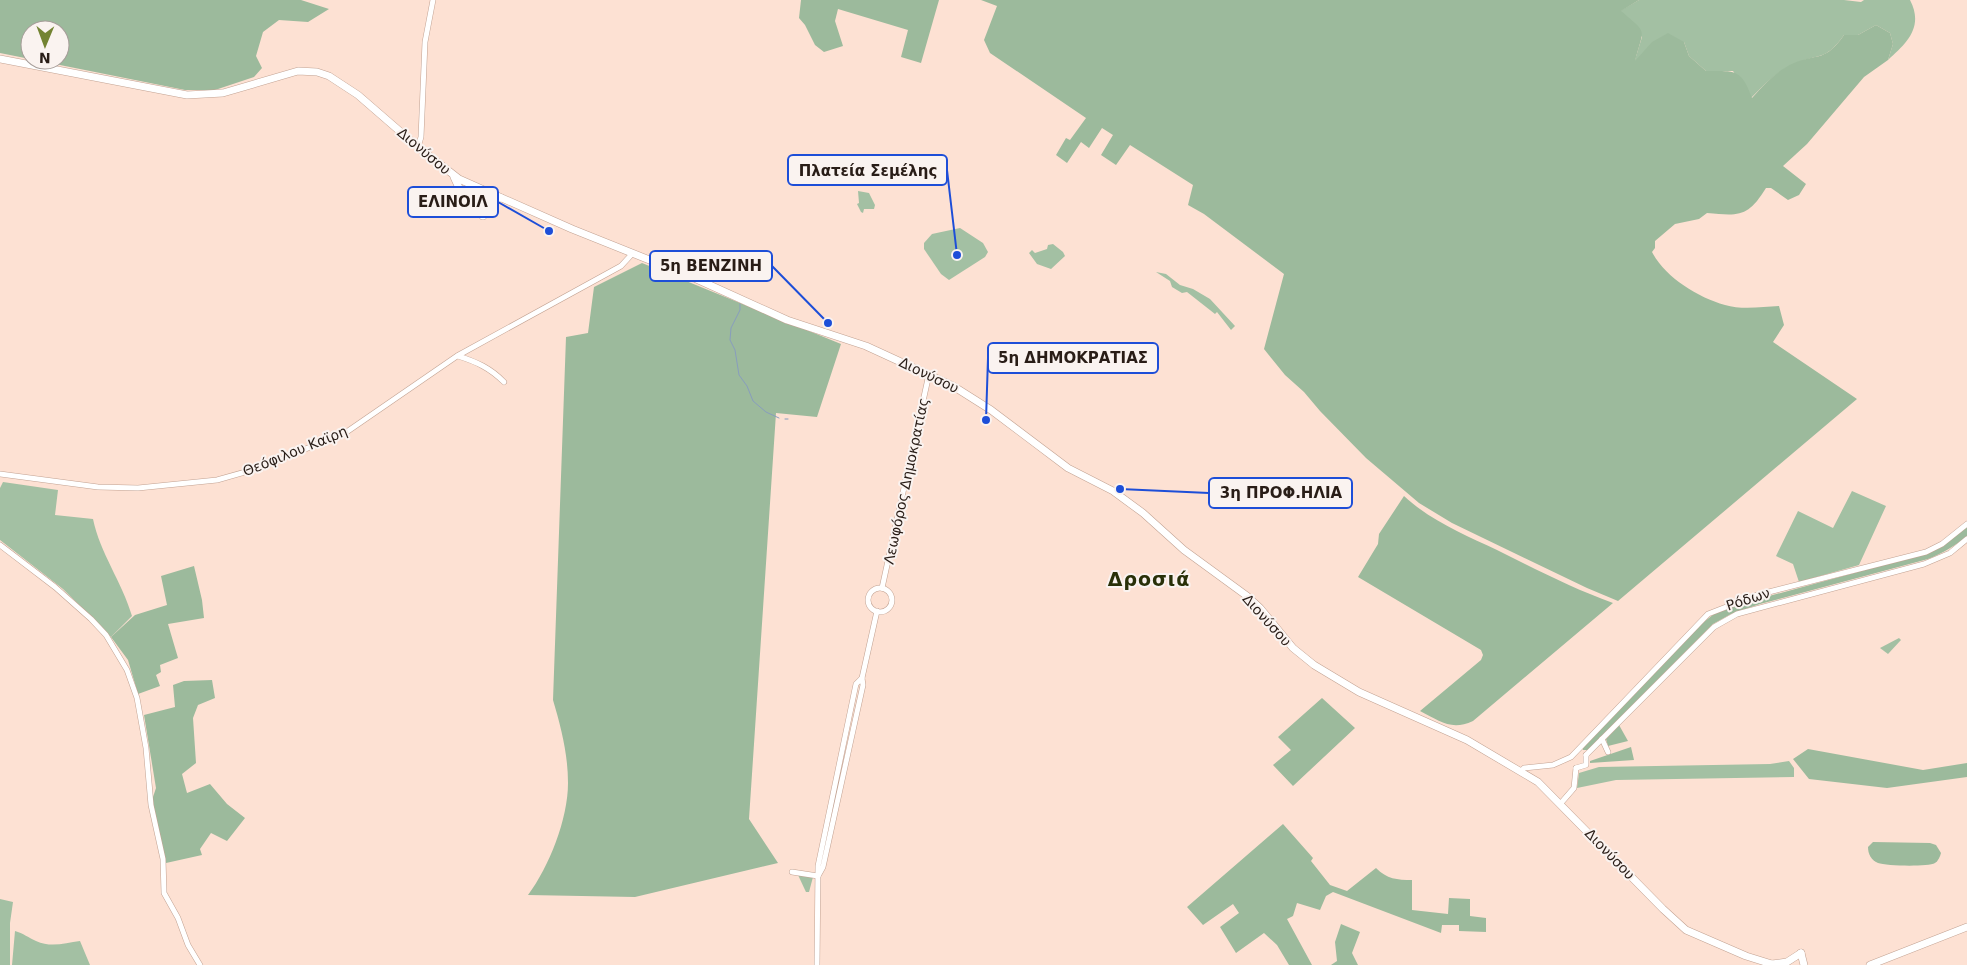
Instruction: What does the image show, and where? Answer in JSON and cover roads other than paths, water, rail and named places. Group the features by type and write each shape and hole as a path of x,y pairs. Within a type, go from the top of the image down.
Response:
{"main road":[{"name":"Διονύσου","path":"0,59 191,96 223,93 287,73 317,72 341,82 454,177 632,254 692,277 787,320 853,341 929,374 969,396 1068,468 1132,504 1184,550 1247,596 1260,608 1293,648 1314,665 1359,692 1458,736 1538,782 1561,803 1677,922 1697,935 1759,963"},
{"path":"454,177 461,192"},
{"path":"483,216 487,202 494,198 501,198"},
{"path":"1870,965 1967,927"},
{"path":"1759,963 1787,962 1801,953 1804,965"}],"street":[{"path":"418,147 421,137 423,66 433,0"},
{"name":"Θεόφιλου Καϊρη","path":"0,474 46,482 122,488 166,486 239,475 288,457 348,431 457,356 621,266 632,254"},
{"path":"457,356 477,362 493,371 504,382"},
{"name":"Λεωφόρος Δημοκρατίας","path":"882,588 929,374"},
{"name":"Ρόδων","path":"1576,752 1708,614 1757,595 1926,552 1942,544 1967,524"},
{"name":"Ρόδων","path":"1586,755 1700,640 1725,620 1747,612 1924,564 1950,553 1967,540"},
{"path":"0,545 55,587 91,619 106,635 127,670 137,698 146,748 151,805 163,859 164,893 178,918 188,945 200,965"},
{"path":"882,588 890,594 892,601 887,609 877,611 868,603 869,595 874,589 882,588"},
{"path":"817,965 818,876 825,858 863,685 862,678 877,611"},
{"path":"1602,739 1608,752"},
{"path":"1521,771 1524,768 1553,765 1571,757 1576,752 1586,755 1586,765 1576,768"},
{"path":"1571,757 1572,765 1576,768"},
{"path":"1561,803 1571,792 1576,768"},
{"path":"792,872 818,876"}],"waterway":[{"path":"740,304 740,310 731,328 730,340 735,350 739,375 747,386 753,401 766,412 779,418"}],"place":[{"name":"ΕΛΙΝΟΙΛ","path":"549,231"},
{"name":"Πλατεία Σεμέλης","path":"957,255"},
{"name":"5η ΒΕΝΖΙΝΗ","path":"828,323"},
{"name":"5η ΔΗΜΟΚΡΑΤΙΑΣ","path":"986,420"},
{"name":"3η ΠΡΟΦ.ΗΛΙΑ","path":"1120,489"}],"district":[{"name":"Δροσιά","path":"1149,579"}]}
